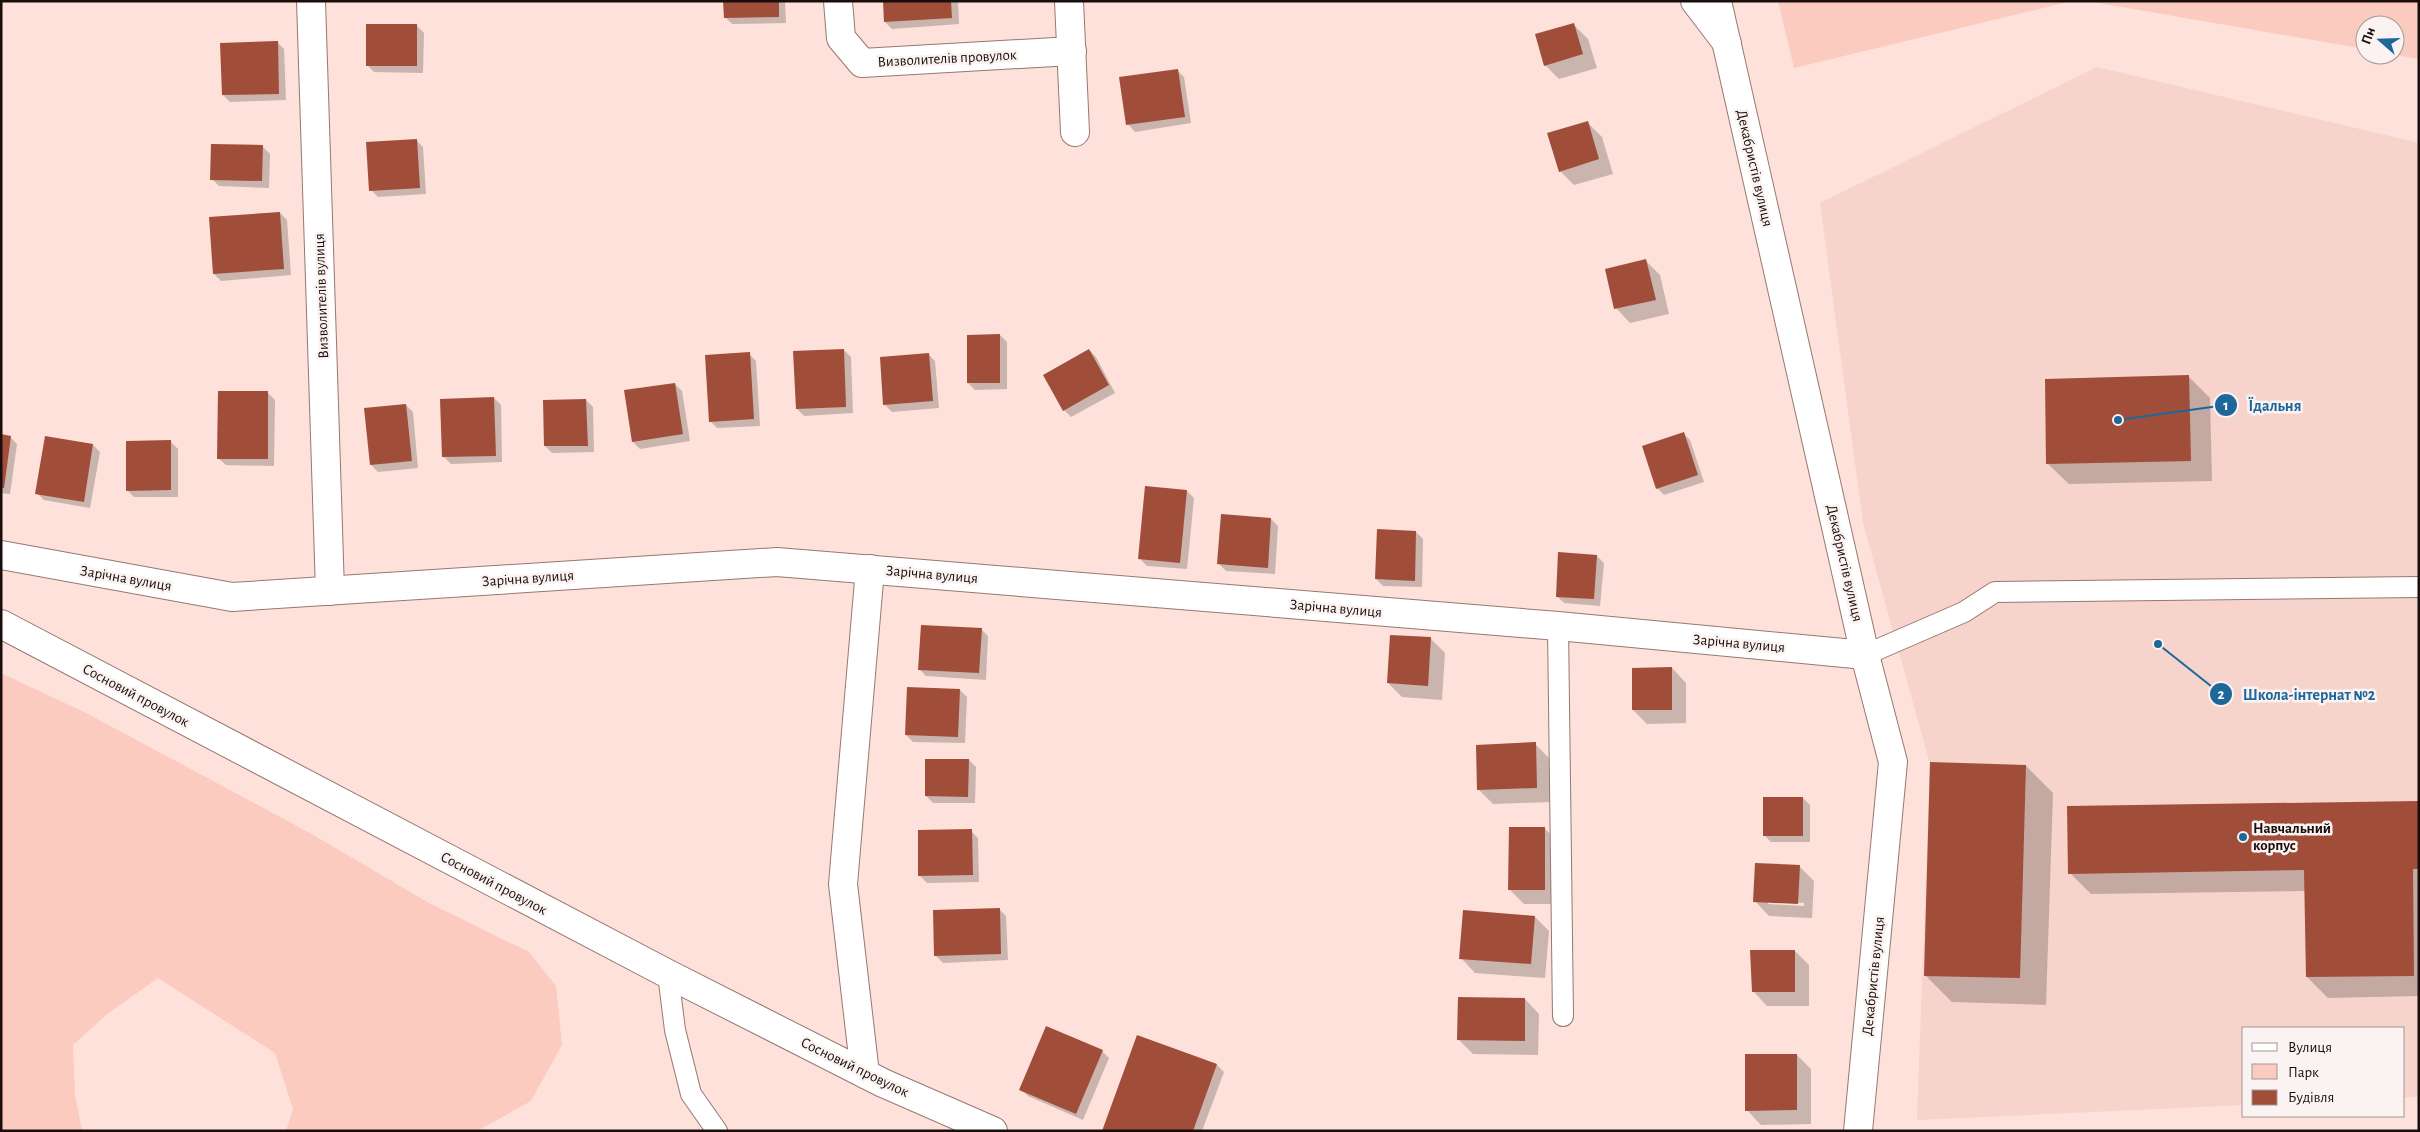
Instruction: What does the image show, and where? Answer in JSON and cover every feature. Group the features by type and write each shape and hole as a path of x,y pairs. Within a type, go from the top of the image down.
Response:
{"street":[{"name":"Визволителів вулиця","path":"311,1 330,590"},
{"name":"Визволителів провулок","path":"838,1 841,38 862,63 1072,51"},
{"path":"1069,1 1075,132"},
{"path":"1695,1 1727,43"},
{"name":"Декабристів вулиця","path":"1717,1 1866,655 1893,762 1858,1131"},
{"name":"Зарічна вулиця","path":"1,555 232,597 777,562 1558,626 1866,655"},
{"path":"865,1074 843,884 870,569"},
{"name":"Сосновий провулок","path":"1,624 668,974 865,1074 993,1131"}],"lane":[{"path":"1866,655 1964,612 1995,592 2419,587"},
{"path":"1558,626 1564,1016"},
{"path":"668,974 675,1030 691,1094 717,1131"}],"shaded area":[{"path":"2097,67 2419,143 2419,1097 2405,1097 2405,1027 2242,1027 2242,1105 1917,1120 1930,764 1863,523 1820,203"}],"green space":[{"path":"1778,1 2072,1 1794,68"},
{"path":"2087,1 2419,1 2419,59 2405,57 2405,15 2355,15 2355,47"},
{"path":"1,673 88,714 310,833 429,903 529,952 556,986 562,1045 531,1101 477,1131 286,1131 293,1109 275,1053 158,978 106,1015 73,1045 75,1095 82,1131 1,1131"}],"building":[{"path":"723,1 779,1 779,17 724,18"},
{"path":"883,1 951,1 952,18 884,22"},
{"path":"1574,23 1583,54 1544,66 1535,34"},
{"path":"366,24 417,24 417,66 366,66"},
{"path":"278,41 279,94 222,95 220,43"},
{"path":"1178,69 1185,117 1126,125 1119,77"},
{"path":"1588,121 1599,159 1559,172 1547,133"},
{"path":"417,139 420,188 369,191 366,142"},
{"path":"211,144 263,145 262,181 210,180"},
{"path":"280,212 284,269 213,274 209,217"},
{"path":"1646,259 1656,300 1614,309 1605,269"},
{"path":"1000,334 1000,383 967,383 967,335"},
{"path":"844,349 846,407 796,409 793,351"},
{"path":"1089,349 1109,385 1063,411 1043,375"},
{"path":"750,352 754,419 709,422 705,355"},
{"path":"929,353 933,401 883,405 880,357"},
{"path":"2189,375 2191,461 2046,464 2045,379"},
{"path":"675,383 683,434 632,442 624,390"},
{"path":"218,391 268,391 268,459 217,459"},
{"path":"494,397 496,456 442,457 440,399"},
{"path":"586,399 588,446 544,446 543,400"},
{"path":"406,404 412,461 370,465 364,408"},
{"path":"1684,432 1698,475 1656,489 1642,446"},
{"path":"1,434 11,436 4,488 1,488"},
{"path":"45,436 93,444 84,502 35,494"},
{"path":"171,440 171,490 126,491 126,441"},
{"path":"1145,486 1187,490 1180,563 1138,559"},
{"path":"1221,514 1271,518 1268,568 1217,564"},
{"path":"1377,529 1416,531 1415,581 1375,579"},
{"path":"1558,552 1597,555 1594,599 1556,597"},
{"path":"921,625 982,628 979,673 918,670"},
{"path":"1390,635 1431,637 1428,686 1387,683"},
{"path":"1672,667 1672,710 1632,710 1632,668"},
{"path":"907,687 960,689 958,737 905,735"},
{"path":"1536,742 1537,788 1477,790 1476,745"},
{"path":"925,759 969,759 968,797 925,796"},
{"path":"1930,762 2026,765 2020,978 1924,976"},
{"path":"1763,797 1803,797 1803,836 1763,836"},
{"name":"Навчальний корпус","path":"2419,801 2419,869 2413,869 2414,976 2306,977 2304,870 2068,874 2067,806"},
{"path":"1509,827 1545,827 1545,890 1508,890"},
{"path":"972,829 973,875 918,876 918,830"},
{"path":"1755,863 1800,865 1798,904 1753,902"},
{"path":"1000,908 1001,954 934,956 933,910"},
{"path":"1463,910 1535,916 1531,964 1459,959"},
{"path":"1750,950 1795,950 1795,992 1752,992"},
{"path":"1458,997 1525,998 1525,1041 1457,1040"},
{"path":"1046,1026 1103,1050 1076,1114 1019,1090"},
{"path":"1137,1035 1217,1064 1193,1131 1102,1131"},
{"path":"1745,1054 1797,1054 1797,1110 1745,1111"}],"place":[{"name":"Їдальня","path":"2118,420"},
{"name":"Школа-інтернат №2","path":"2158,644"},
{"name":"Навчальний корпус","path":"2243,837"}]}
